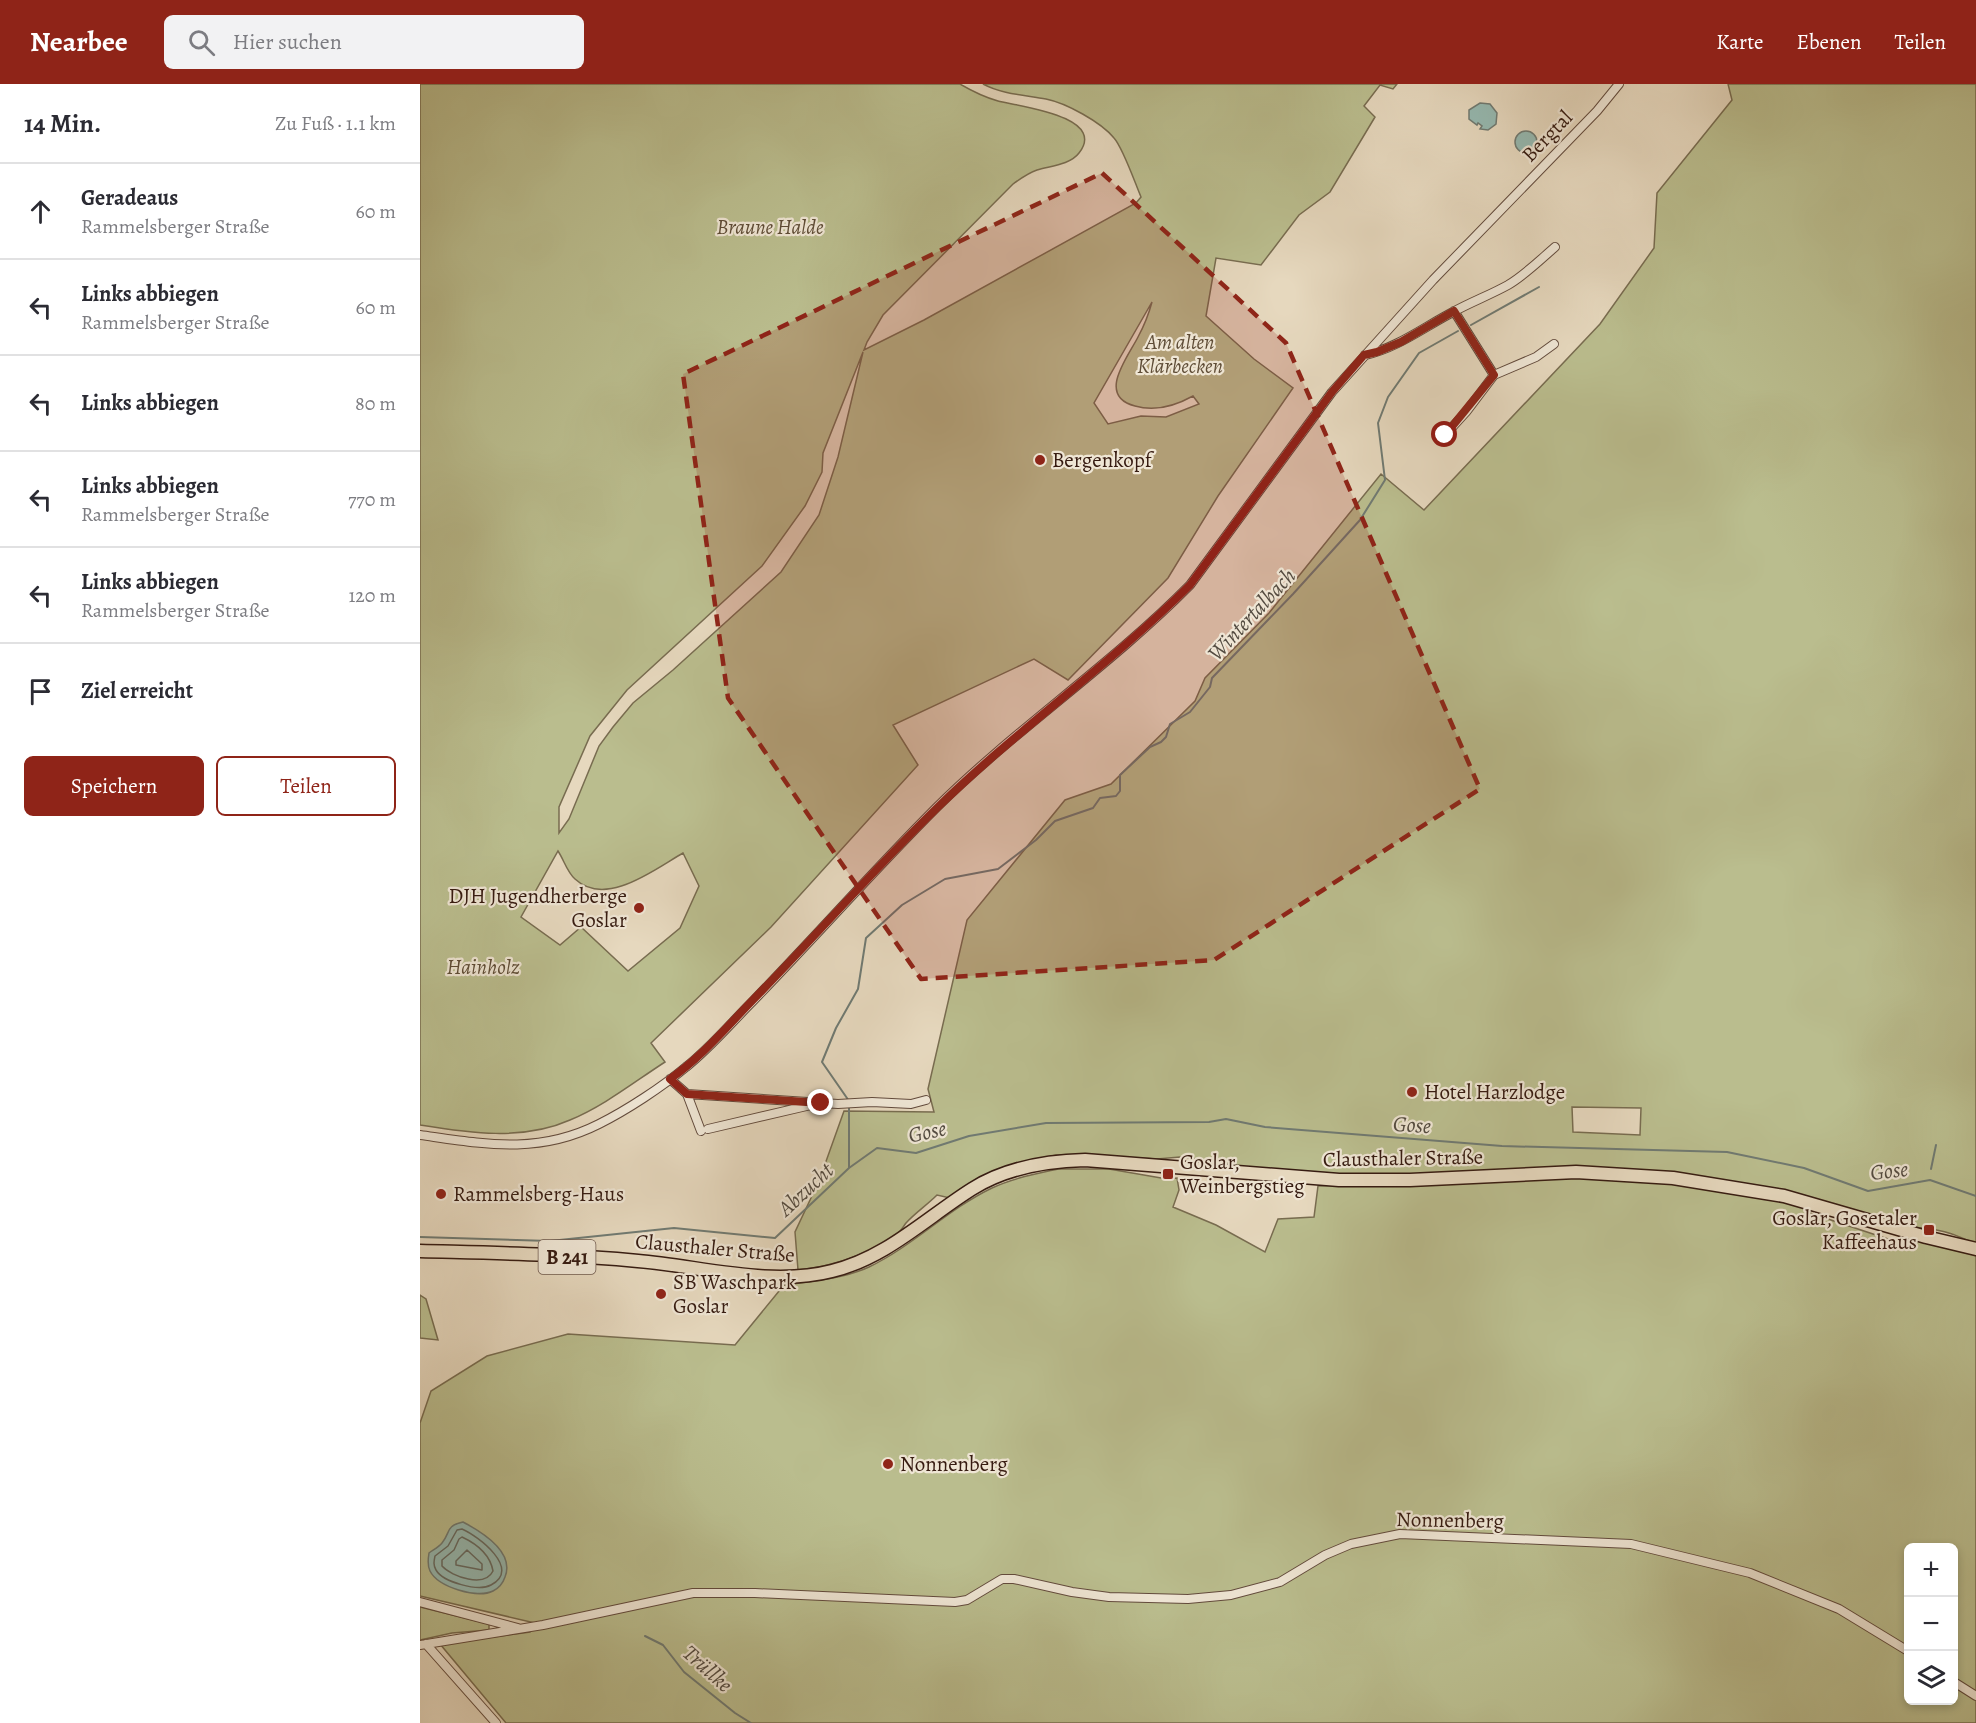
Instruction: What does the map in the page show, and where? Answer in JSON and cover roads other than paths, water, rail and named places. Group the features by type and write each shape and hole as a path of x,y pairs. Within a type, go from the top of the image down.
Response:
{"main road":[{"name":"Clausthaler Straße","path":"420,1251 604,1258 761,1276 819,1274 842,1268 880,1252 974,1188 1007,1173 1057,1161 1085,1160 1339,1180 1410,1180 1576,1172 1673,1178 1784,1196 1976,1249"}],"street":[{"name":"Bergtal","path":"420,1135 481,1145 510,1146 566,1138 599,1124 688,1066 758,996 936,808 982,765 1105,663 1190,585 1332,392 1432,280 1597,111 1619,84"},
{"path":"1364,355 1401,342 1454,311 1509,284 1536,265 1555,247"},
{"path":"1454,311 1494,375"},
{"path":"1445,435 1494,375 1536,357 1554,344"},
{"path":"670,1079 687,1094 704,1130 821,1103"},
{"path":"687,1094 838,1104 911,1104 926,1100"},
{"name":"Nonnenberg","path":"420,1602 523,1629 693,1593 755,1593 955,1602 967,1599 1002,1579 1014,1579 1072,1592 1110,1597 1188,1599 1232,1595 1280,1582 1325,1555 1351,1544 1400,1534 1631,1544 1750,1573 1839,1609 1904,1649"},
{"path":"423,1644 523,1629"},
{"path":"423,1644 496,1723"},
{"path":"1958,1685 1976,1696"}],"water":[{"path":"1480,103 1490,104 1497,113 1496,124 1488,130 1480,129 1482,126 1469,119 1469,110"},
{"path":"1526,131 1534,134 1537,142 1534,150 1526,153 1518,150 1515,142 1518,134"},
{"path":"463,1522 495,1544 505,1559 507,1568 504,1579 493,1591 478,1594 458,1590 441,1582 430,1571 429,1553 442,1543 453,1525"}],"waterway":[{"name":"Wintertalbach","path":"1471,325 1539,287"},
{"name":"Wintertalbach","path":"849,1101 822,1062 836,1028 858,989 866,938 902,905 945,879 998,869 1036,840 1055,821 1093,808 1100,798 1116,796 1120,791 1120,775 1150,747 1166,737 1170,724 1190,712 1210,687 1212,678 1360,520 1385,480 1378,423 1388,397 1419,353 1458,331"},
{"name":"Abzucht","path":"420,1237 550,1241 674,1228 775,1238 849,1168 849,1106"},
{"name":"Gose","path":"849,1168 877,1148 916,1153 969,1136 1046,1123 1209,1122 1226,1119 1265,1127 1502,1146 1727,1152 1804,1168 1868,1191 1930,1180 1976,1196"},
{"path":"1931,1169 1936,1145"},
{"name":"Trüllke","path":"645,1636 663,1645 684,1672 751,1723"}],"place":[{"name":"Bergenkopf","path":"1040,460"},
{"name":"DJH Jugendherberge Goslar","path":"639,908"},
{"name":"Hotel Harzlodge","path":"1412,1092"},
{"name":"Goslar, Weinbergstieg","path":"1168,1174"},
{"name":"Rammelsberg-Haus","path":"441,1194"},
{"name":"Goslar, Gosetaler Kaffeehaus","path":"1929,1230"},
{"name":"SB Waschpark Goslar","path":"661,1294"},
{"name":"Nonnenberg","path":"888,1464"}],"park label":[{"name":"Braune Halde","path":"770,227"},
{"name":"Am alten Klärbecken","path":"1180,354"},
{"name":"Hainholz","path":"483,967"}]}
